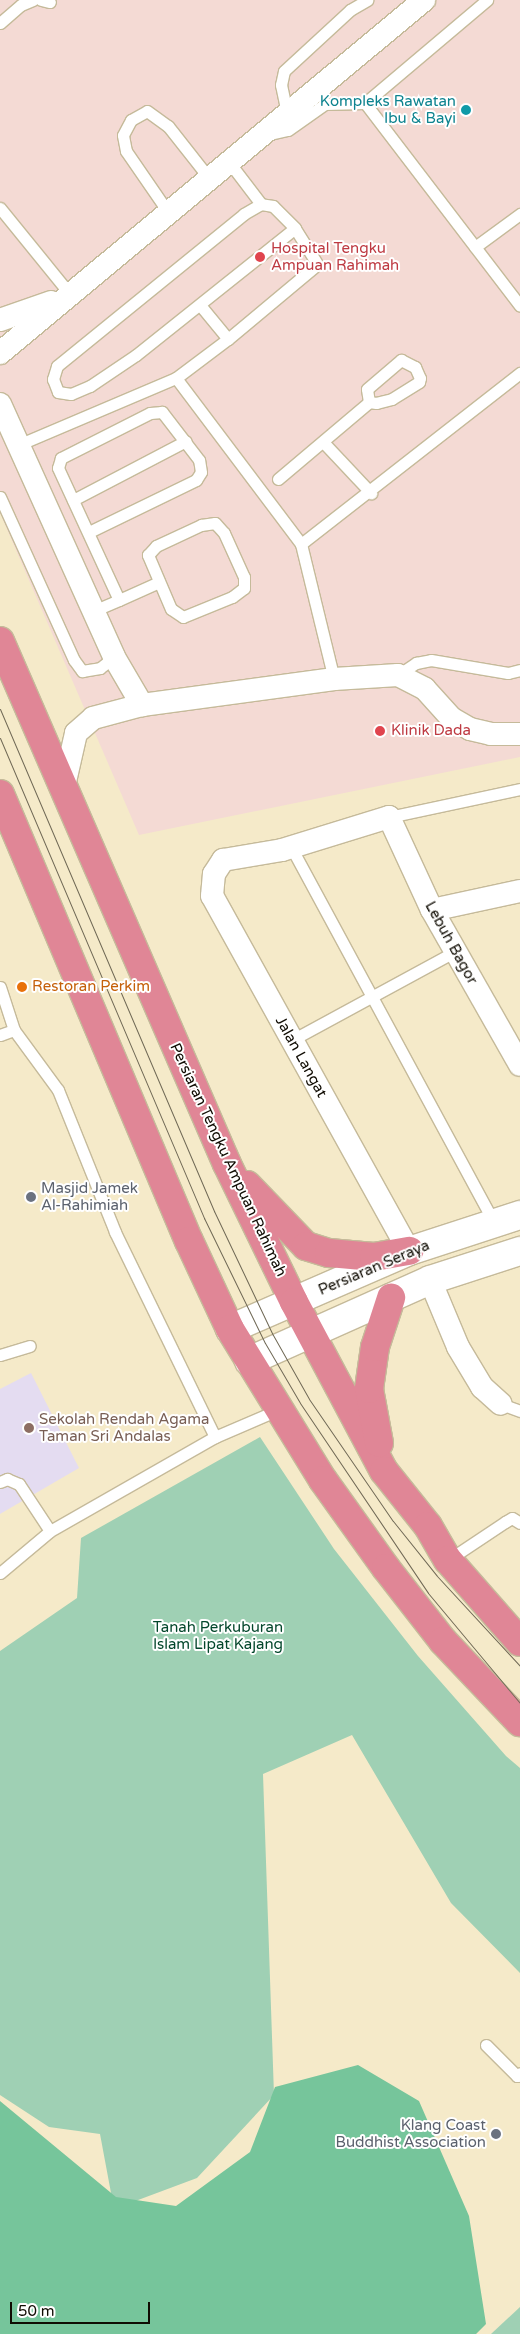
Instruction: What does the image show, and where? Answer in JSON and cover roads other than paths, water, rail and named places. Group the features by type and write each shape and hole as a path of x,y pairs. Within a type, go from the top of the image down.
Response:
{"highway":[{"name":"Persiaran Tengku Ampuan Rahimah","path":"0,641 227,1164 294,1302 384,1471 428,1526 448,1560 520,1642"},
{"path":"0,794 189,1241 230,1329 323,1480 386,1568 443,1641 520,1722"},
{"path":"227,1164 306,1246 329,1253 374,1257 409,1251"},
{"path":"384,1471 368,1389 376,1347 391,1298"}],"main road":[{"name":"Persiaran Seraya","path":"230,1329 409,1251 520,1215"},
{"path":"249,1360 313,1335 430,1280 519,1254"}],"street":[{"path":"0,353 424,0"},
{"path":"0,320 70,294"},
{"path":"0,404 114,657 142,705"},
{"path":"64,786 76,733 93,718 142,705 334,679 398,675 425,688 451,718 470,729 491,734 520,734"},
{"path":"291,847 389,817"},
{"name":"Lebuh Bagor","path":"389,817 432,910 520,1065"},
{"name":"Jalan Langat","path":"291,847 223,860 214,874 212,896 409,1251"},
{"path":"432,910 520,891"},
{"path":"430,1280 458,1347 482,1387 511,1408"}],"lane":[{"path":"0,23 21,5 33,0"},
{"path":"288,113 281,85 284,71 350,10 367,0"},
{"path":"261,136 288,130 325,104 365,103 488,0"},
{"path":"365,103 520,306"},
{"path":"168,212 126,151 123,135 131,120 147,111 168,126 209,178"},
{"path":"229,162 261,204"},
{"path":"18,446 176,378 228,339 314,267 316,262 310,248 295,228 273,206 261,204 244,214 57,366 53,379 58,392 71,394 90,386 200,305 295,228"},
{"path":"0,208 70,294"},
{"path":"475,247 520,214"},
{"path":"200,305 228,339"},
{"path":"401,360 415,367 420,378 419,382 405,393 376,403 369,402 367,389 401,360"},
{"path":"301,544 370,492 517,375 520,365"},
{"path":"176,378 301,544 334,679"},
{"path":"278,479 324,443 369,402"},
{"path":"89,532 196,480 201,472 200,460 162,412 150,413 61,458 58,468 119,600"},
{"path":"74,500 186,441"},
{"path":"324,443 370,492"},
{"path":"0,497 74,660 82,671 100,668 114,657"},
{"path":"215,523 228,542 244,577 244,588 232,597 183,617 171,609 159,582 148,555 156,546 202,525 215,523"},
{"path":"93,611 159,582"},
{"path":"398,675 416,663 431,660 508,673 520,670"},
{"path":"389,817 520,789"},
{"path":"291,847 494,1223"},
{"path":"292,1040 456,951"},
{"path":"0,987 14,1030 58,1090 115,1232 214,1436"},
{"path":"0,1035 14,1030"},
{"path":"0,1355 30,1346"},
{"path":"0,1573 50,1531 214,1436 280,1409"},
{"path":"0,1482 7,1479 19,1484 50,1531"},
{"path":"448,1560 516,1521 520,1509"},
{"path":"486,2044 517,2076 520,2074"}],"tram line":[{"path":"0,709 214,1211 273,1335 309,1399 393,1521 437,1576 520,1666"},
{"path":"0,738 204,1218 265,1343 300,1403 428,1593 520,1703"}],"place":[{"name":"Kompleks Rawatan Ibu & Bayi","path":"466,110"},
{"name":"Hospital Tengku Ampuan Rahimah","path":"260,257"},
{"name":"Klinik Dada","path":"380,731"},
{"name":"Restoran Perkim","path":"22,987"},
{"name":"Masjid Jamek Al-Rahimiah","path":"31,1197"},
{"name":"Sekolah Rendah Agama Taman Sri Andalas","path":"29,1428"},
{"name":"Klang Coast Buddhist Association","path":"496,2134"}],"park label":[{"name":"Tanah Perkuburan Islam Lipat Kajang","path":"218,1636"}]}
